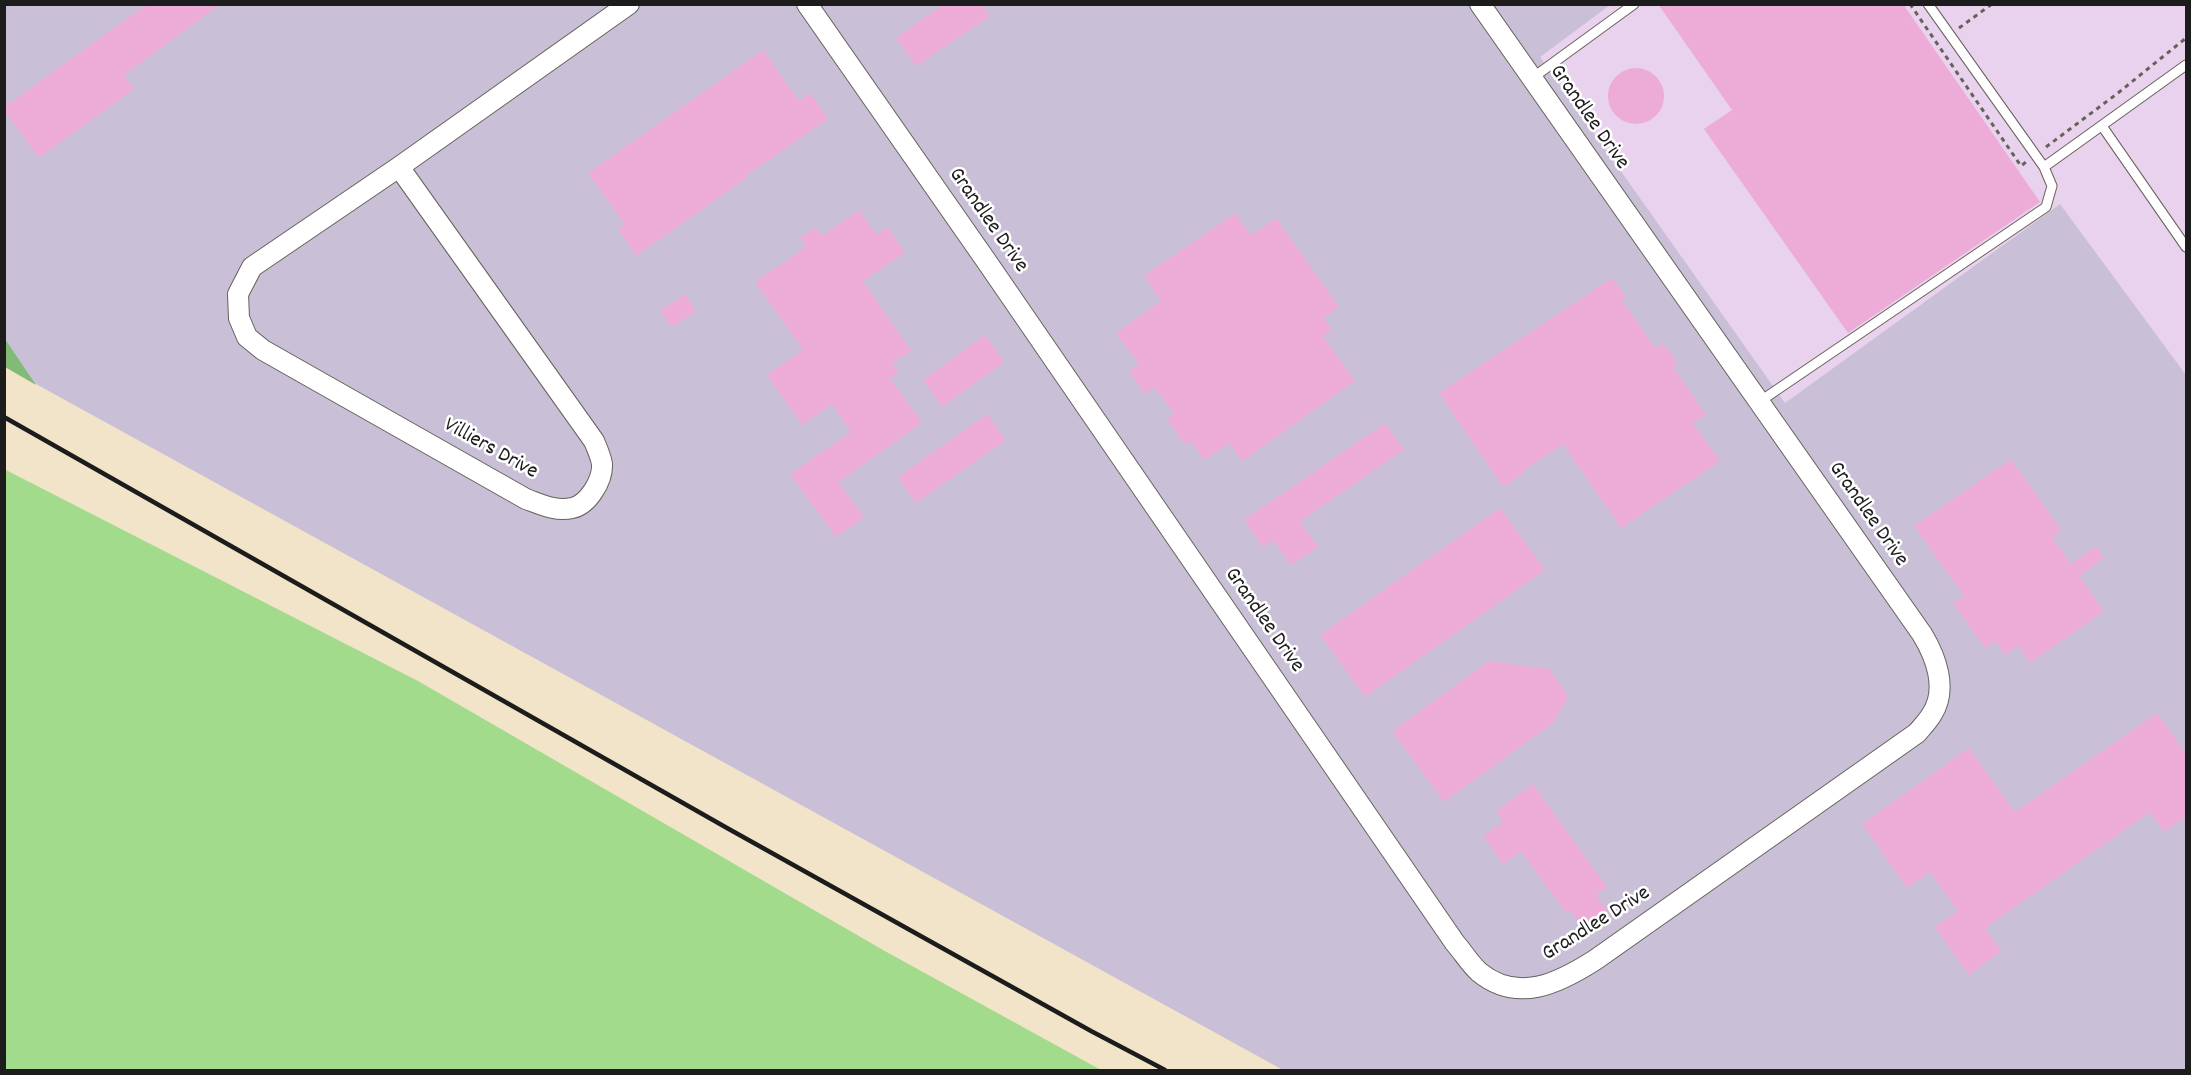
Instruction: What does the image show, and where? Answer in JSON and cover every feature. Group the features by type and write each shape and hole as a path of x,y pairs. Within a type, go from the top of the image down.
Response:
{"street":[{"name":"Villiers Drive","path":"399,167 594,441 602,465 597,485 584,501 572,508 549,508 526,499 273,356 247,337 239,318 238,294 252,267 399,167 629,4"},
{"name":"Grandlee Drive","path":"807,4 1455,943 1478,971 1496,983 1515,988 1526,988 1565,979 1595,960 1917,732 1932,714 1939,698 1940,684 1930,648 1480,4"}],"lane":[{"path":"1532,79 1634,4"},
{"path":"1759,402 2046,207 2052,186 2044,167 1928,4"},
{"path":"2044,167 2187,65"},
{"path":"2102,126 2187,247"}],"path":[{"path":"1910,4 2021,166 2187,38"},
{"path":"1937,44 1992,4"}],"shaded area":[{"path":"5,5 1610,5 1540,57 1785,403 2060,204 2186,375 2186,1070 1283,1070 5,367"},
{"path":"1610,5 2186,5 2186,375 2060,204 1785,404 1539,57"}],"green space":[{"path":"5,339 36,385 5,367"},
{"path":"4,469 418,681 883,950 1101,1070 5,1070"}],"building":[{"path":"147,4 221,4 124,75 134,89 39,158 4,107"},
{"path":"944,4 982,4 990,16 916,66 896,38"},
{"path":"1658,4 1903,4 2040,202 1848,333 1704,129 1732,110"},
{"path":"763,50 799,101 810,93 828,119 636,256 618,229 625,225 588,173"},
{"path":"1630,68 1642,68 1652,72 1660,80 1664,96 1660,112 1652,120 1642,124 1630,124 1620,120 1612,112 1608,102 1608,90 1612,80 1620,72"},
{"path":"859,210 876,235 887,227 905,252 863,281 911,351 892,363 899,372 890,378 922,423 838,482 864,517 836,537 790,474 851,432 832,404 802,425 767,375 803,350 755,282 806,247 800,238 816,227 822,236"},
{"path":"1235,213 1251,235 1276,218 1339,307 1324,317 1332,330 1323,336 1355,381 1242,461 1229,443 1204,460 1191,441 1185,445 1167,419 1174,414 1155,387 1145,394 1129,371 1139,364 1116,333 1161,301 1144,276"},
{"path":"1612,278 1626,297 1622,300 1656,349 1663,343 1678,364 1673,367 1706,415 1693,423 1720,461 1621,528 1563,444 1503,487 1439,393"},
{"path":"685,294 696,311 672,327 660,311"},
{"path":"985,335 1004,362 942,407 923,380"},
{"path":"987,414 1006,440 916,503 898,477"},
{"path":"1385,423 1404,450 1300,521 1318,547 1291,565 1273,540 1263,547 1244,520"},
{"path":"2011,459 2061,530 2052,537 2071,564 2096,546 2104,558 2079,576 2104,611 2030,663 2019,646 2005,655 1995,641 1985,648 1953,603 1964,596 1914,526"},
{"path":"1500,508 1545,570 1365,697 1320,635"},
{"path":"1489,661 1550,669 1568,697 1553,723 1444,802 1392,731"},
{"path":"2157,713 2187,755 2187,816 2164,832 2150,812 1985,928 2001,951 1969,975 1935,927 1958,911 1930,872 1907,888 1862,824 1969,748 2015,812"},
{"path":"1533,784 1607,887 1596,895 1608,912 1584,929 1570,910 1566,913 1521,851 1503,864 1483,836 1503,822 1496,811"}],"railway":[{"path":"4,417 727,828 1165,1070"}]}
